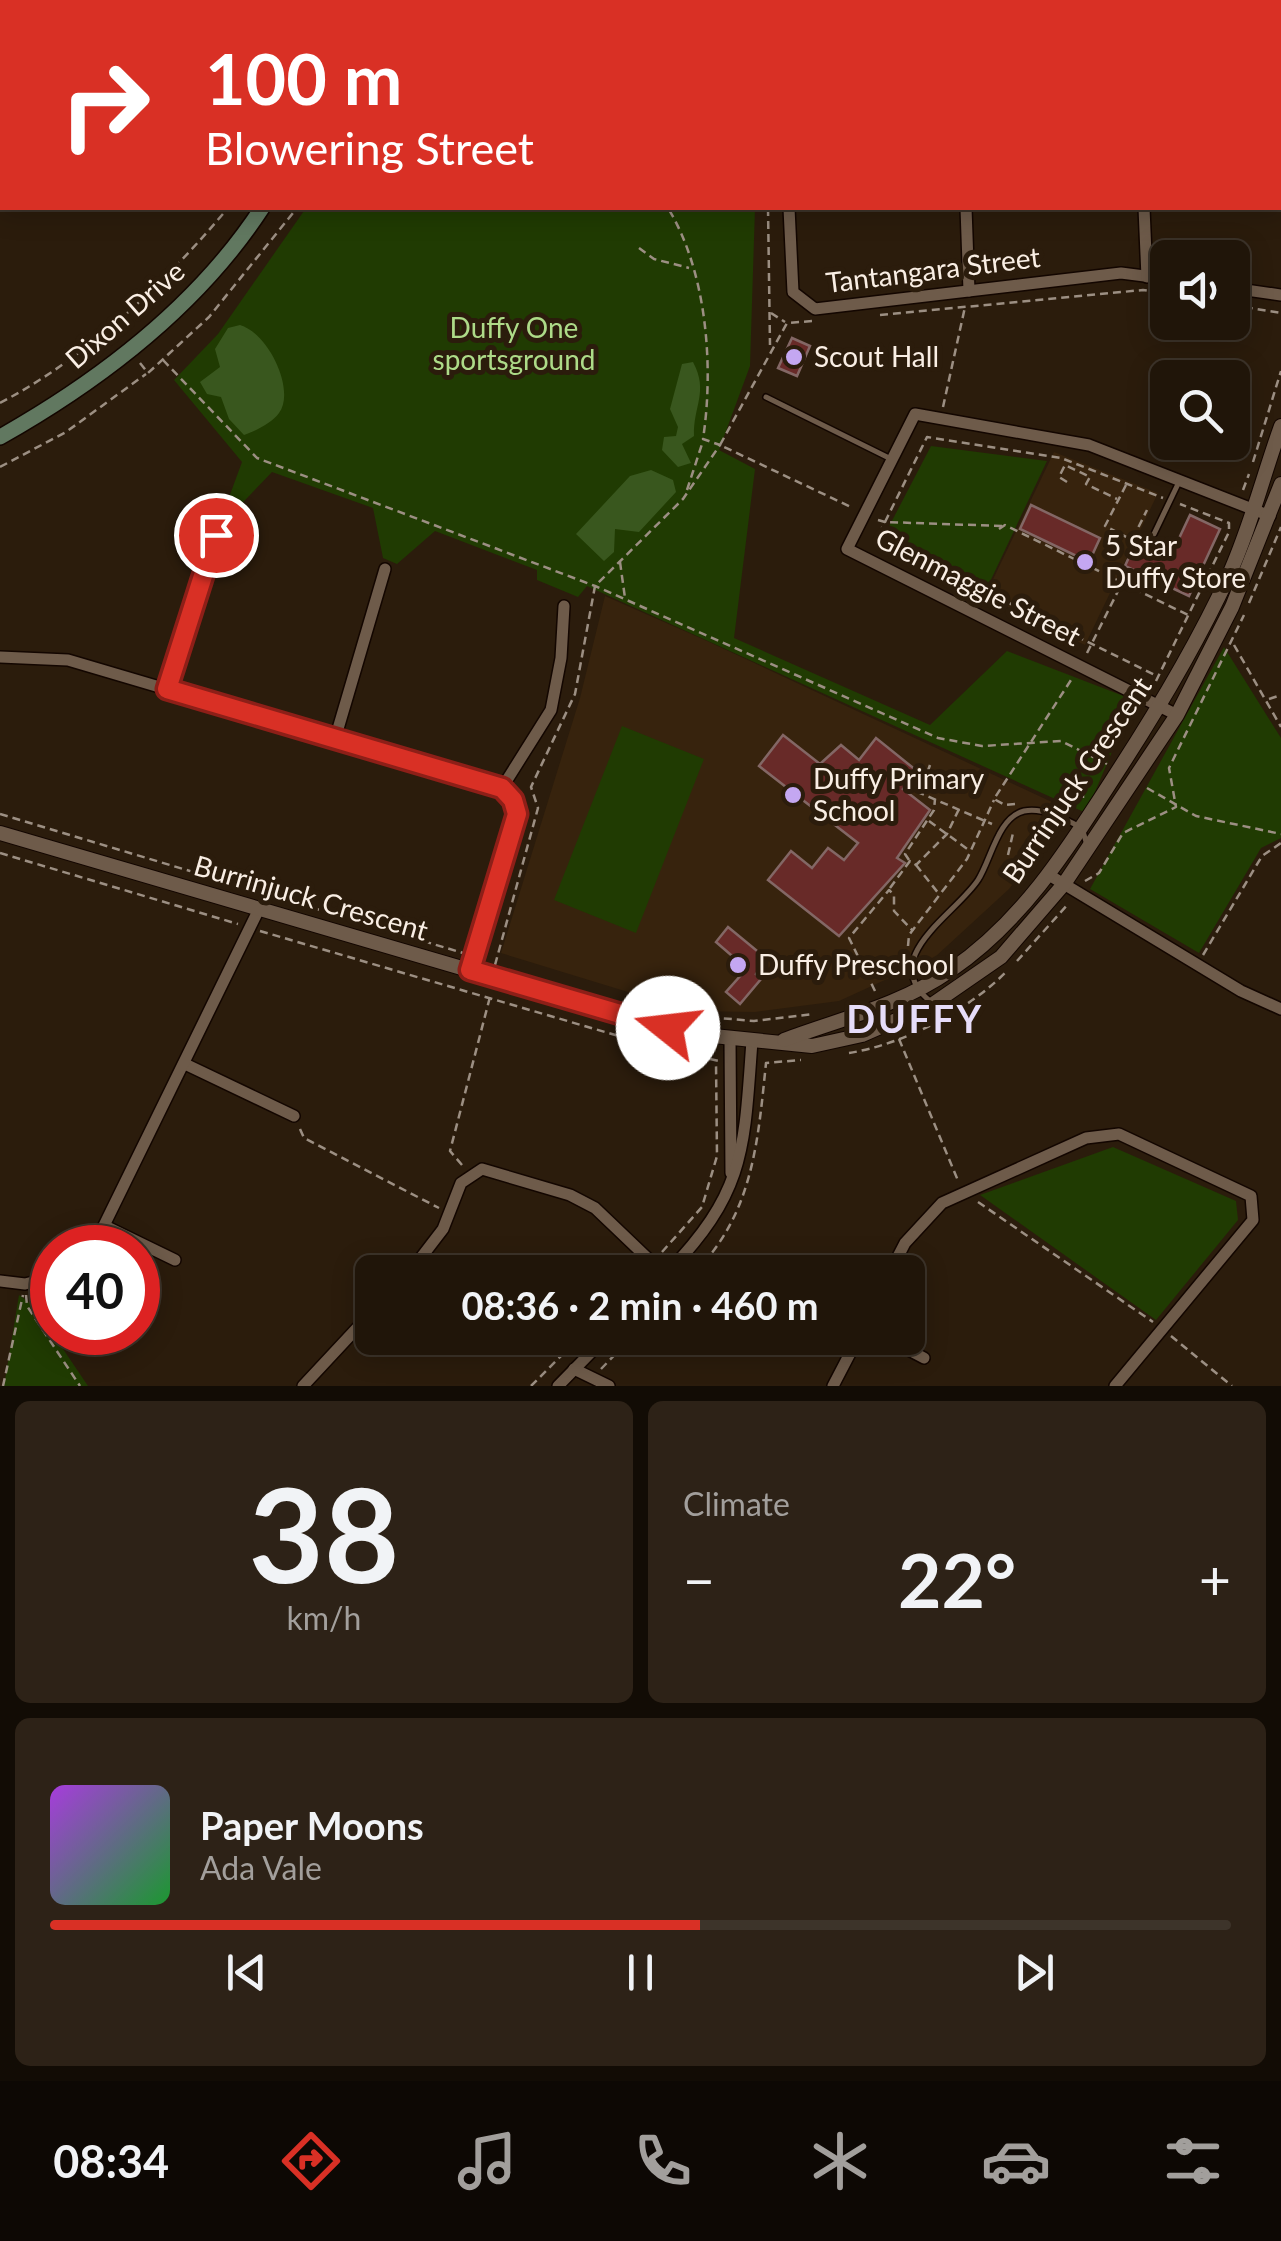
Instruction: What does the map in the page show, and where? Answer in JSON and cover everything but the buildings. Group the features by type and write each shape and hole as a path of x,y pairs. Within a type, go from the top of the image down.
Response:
{"main road":[{"name":"Dixon Drive","path":"0,437 86,384 165,320 228,253 260,210"}],"street":[{"name":"Tantangara Street","path":"790,210 793,292 815,309 1121,273 1148,276"},
{"path":"966,210 969,291"},
{"path":"1144,210 1148,276"},
{"path":"1250,291 1281,296"},
{"name":"Glenmaggie Street","path":"940,417 914,414 848,549 1177,715"},
{"path":"940,417 1089,445 1252,508 1275,522"},
{"name":"Burrinjuck Crescent","path":"0,833 258,909 472,963 684,1034 752,1042 784,1040 884,1009 950,971 1009,923 1049,875 1230,572 1281,426"},
{"name":"Burrinjuck Crescent","path":"784,1040 812,1046 862,1035 933,1004 1001,956 1064,884 1177,715 1275,522 1281,484"},
{"path":"167,689 216,535"},
{"path":"335,739 384,568"},
{"path":"502,788 551,710 561,658 564,606"},
{"path":"0,656 68,660 502,788 513,800 517,814 472,963"},
{"path":"1049,875 1197,964 1281,1009"},
{"path":"105,1225 258,909"},
{"path":"730,1039 732,1182"},
{"path":"678,1255 706,1234 732,1182 742,1147 752,1042"},
{"path":"185,1064 294,1116"},
{"path":"899,1255 942,1203 1086,1138 1119,1134 1252,1196 1253,1220 1115,1386"},
{"path":"421,1255 449,1214 461,1183 482,1169 570,1196 595,1208 645,1255"},
{"path":"160,1253 175,1260"},
{"path":"0,1281 30,1283"},
{"path":"303,1386 355,1330"},
{"path":"558,1386 588,1355"},
{"path":"833,1386 849,1355"},
{"path":"918,1355 924,1358"},
{"path":"574,1369 609,1386"}],"lane":[{"path":"766,396 892,460"},
{"path":"1154,534 1179,481"},
{"path":"933,1004 916,990 915,956 925,935 974,886 1003,828 1020,812 1042,811 1076,825 1088,850"}],"path":[{"path":"0,403 84,350 166,277 226,210"},
{"path":"295,210 250,272 163,360 256,458 596,586 938,738 982,746 1061,740 1110,765"},
{"path":"669,210 691,268 709,354 703,439 683,499"},
{"path":"768,210 770,347"},
{"path":"639,248 654,259 691,268"},
{"path":"936,438 969,291"},
{"path":"866,316 1150,291"},
{"path":"1250,308 1281,313"},
{"path":"770,313 786,323 826,320"},
{"path":"0,814 472,963 496,963 538,808 531,787 576,694 596,586 683,499 720,445 786,323"},
{"path":"1250,471 1281,371"},
{"path":"0,467 66,432 148,373"},
{"path":"1083,752 1120,730 1153,703 1159,676 1229,524 1060,458 927,437 877,538 1159,676"},
{"path":"703,439 884,522 1001,528 1189,616"},
{"path":"1067,482 1058,478 1065,465 1090,477 1086,484 1118,500"},
{"path":"1126,484 1105,526 1132,540 1147,510"},
{"path":"1176,807 1169,768 1233,644 1275,522"},
{"path":"620,560 626,599"},
{"path":"907,952 913,931 970,852 994,798 1080,666 1122,583"},
{"path":"1233,644 1281,727"},
{"path":"1268,700 1281,695"},
{"path":"1076,825 1083,796 1083,752"},
{"path":"930,765 920,793 1016,834 1008,855"},
{"path":"1146,788 1196,816 1281,834"},
{"path":"994,798 1005,805 1019,804"},
{"path":"935,799 928,820 904,854 940,895"},
{"path":"916,864 947,834 959,809"},
{"path":"928,820 970,852"},
{"path":"1197,964 1262,856 1281,843"},
{"path":"877,995 849,938 910,861"},
{"path":"889,890 894,895 894,911 913,931"},
{"path":"472,1176 450,1151 490,999 716,1061 717,1156 702,1206 669,1255"},
{"path":"666,1014 754,1021 828,1011"},
{"path":"835,1055 868,1050 898,1038 962,1191 1162,1329 1232,1386"},
{"path":"708,1255 736,1217 756,1158 766,1062 803,1060"},
{"path":"294,1116 304,1138 449,1214"},
{"path":"3,1386 25,1284"},
{"path":"25,1284 26,1306 80,1386"},
{"path":"531,1386 561,1355"},
{"path":"593,1378 615,1355"}],"shaded area":[{"path":"1054,452 1158,493 1085,645 985,596"},
{"name":"Duffy Primary School","path":"605,596 1069,810 1009,889 935,957 839,1001 755,1012 690,1011 501,953 580,698"}],"green space":[{"name":"Duffy One sportsground","path":"305,210 755,210 750,366 719,450 755,469 734,638 930,725 1007,651 1134,700 1086,813 587,586 578,597 537,580 537,570 435,531 397,564 383,558 373,508 272,472 225,521 221,519 242,462 174,380 218,334"},
{"path":"240,325 269,350 284,391 276,417 244,435 229,419 221,397 207,394 200,382 220,367 215,349 228,328"},
{"path":"693,362 700,382 699,399 694,436 682,444 691,463 678,467 662,450 664,437 676,436 678,427 670,409 682,364"},
{"path":"931,446 1047,461 987,588 883,538"},
{"path":"651,470 673,480 676,492 639,532 615,529 614,552 604,561 576,534 630,476"},
{"path":"1224,647 1281,738 1281,838 1261,848 1199,953 1090,889"},
{"path":"622,726 704,759 636,933 554,900"},
{"path":"1113,1147 1236,1201 1238,1220 1156,1320 980,1195"},
{"path":"19,1295 30,1303 30,1355 67,1355 88,1386 4,1386"}],"place":[{"name":"Scout Hall","path":"794,357"},
{"name":"5 Star Duffy Store","path":"1085,562"},
{"name":"Duffy Primary School","path":"793,795"},
{"name":"Duffy Preschool","path":"738,965"}],"district":[{"name":"DUFFY","path":"915,1020"}],"route":[{"path":"216,535 167,689 502,788 513,800 517,814 470,970 668,1028"}]}
